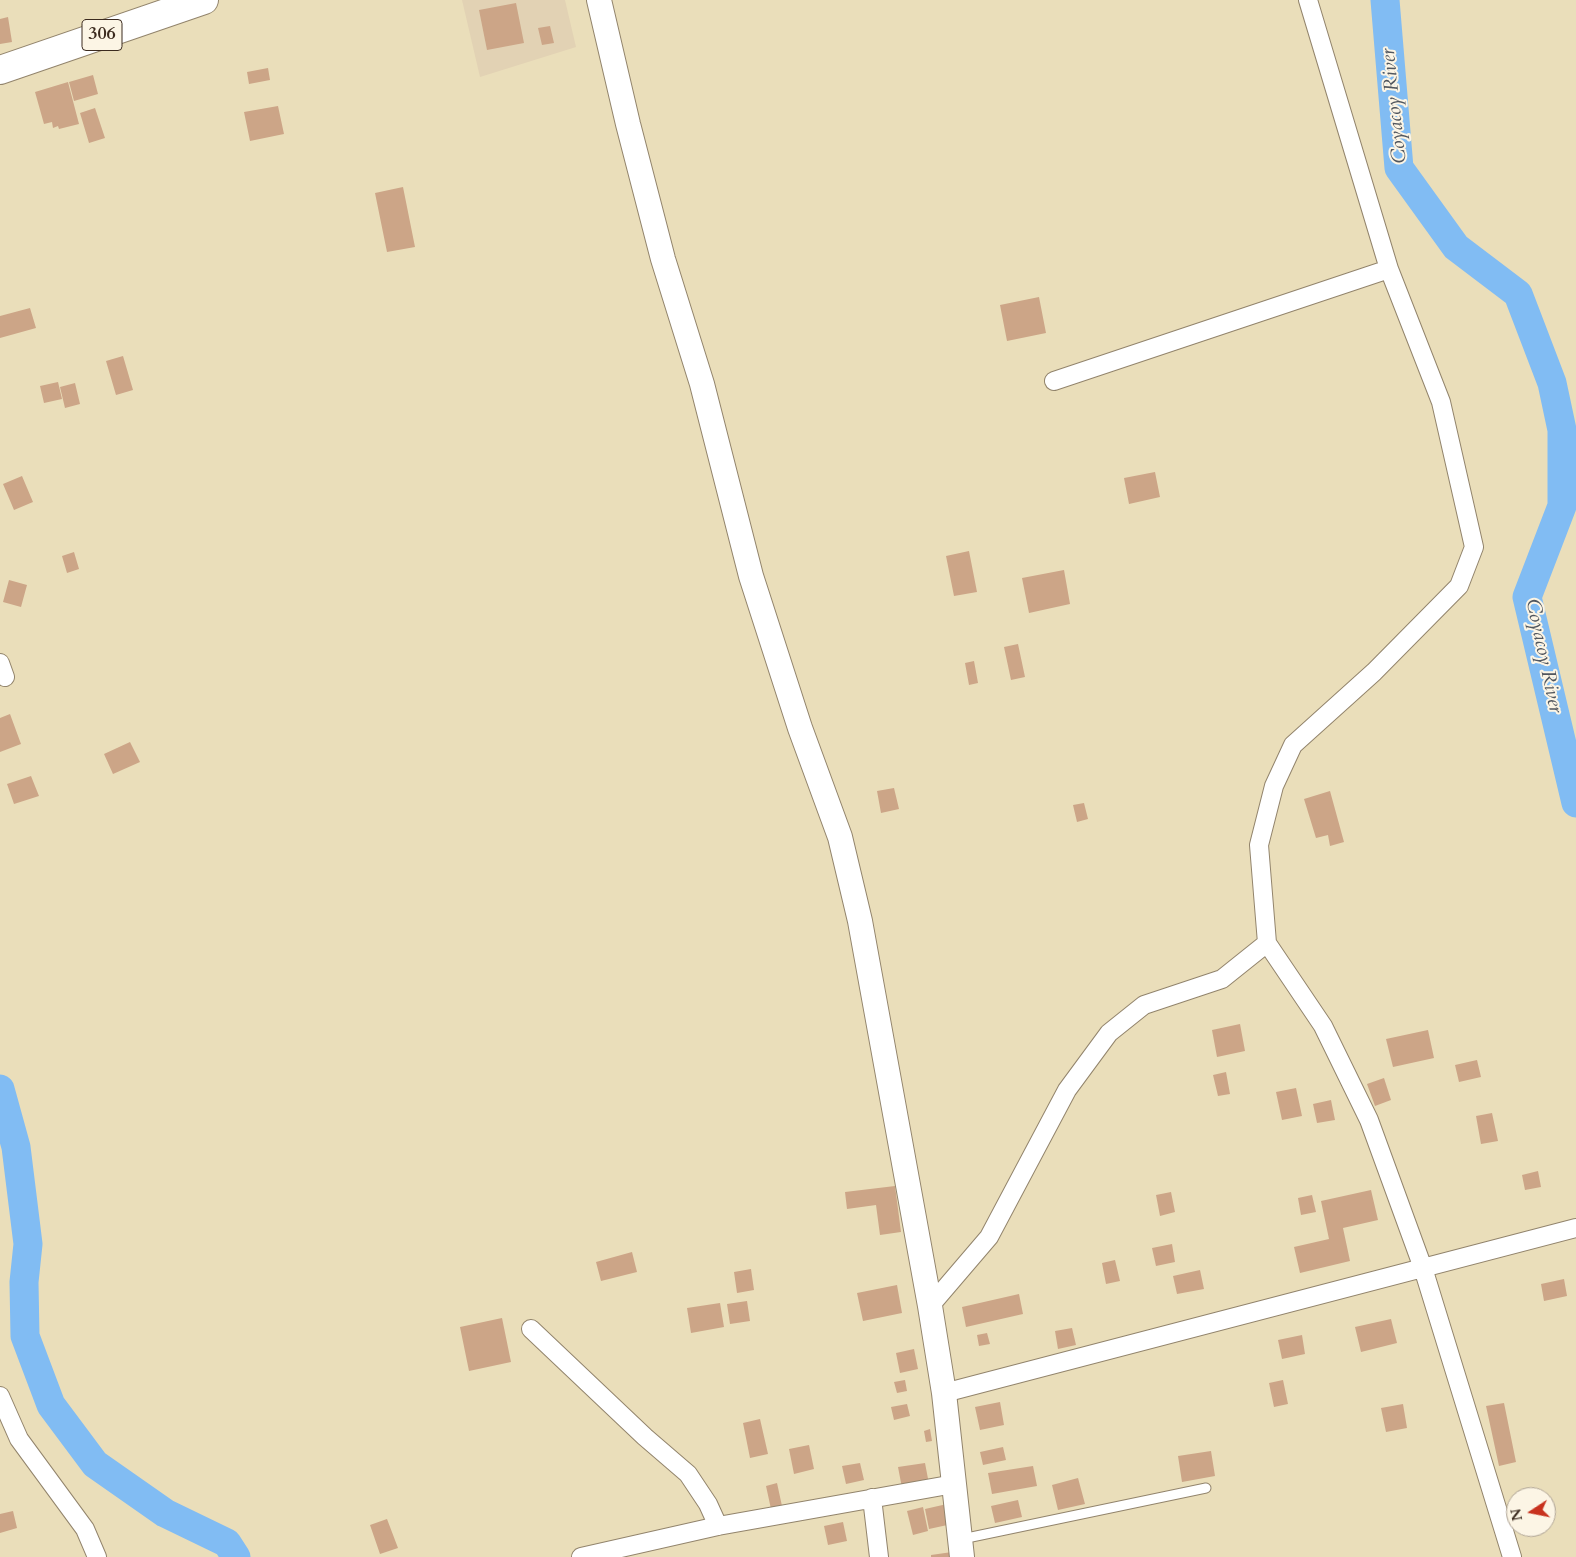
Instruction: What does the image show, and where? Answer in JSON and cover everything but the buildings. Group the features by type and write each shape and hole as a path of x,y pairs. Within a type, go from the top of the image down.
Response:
{"main road":[{"name":"306","path":"0,70 204,0"}],"street":[{"path":"599,0 662,259 702,384 751,576 800,728 840,837 860,921 930,1306 944,1394 961,1548"},
{"path":"1308,0 1389,269 1441,402 1474,547 1459,586 1374,672 1294,745 1274,786 1259,845 1267,943 1323,1026 1369,1120 1423,1268 1512,1557"},
{"path":"1054,380 1389,269"},
{"path":"930,1306 989,1237 1067,1090 1109,1033 1144,1005 1222,979 1267,943"},
{"path":"944,1394 1576,1228"},
{"path":"531,1329 645,1437 688,1474 708,1504 718,1526"},
{"path":"0,1396 19,1439 86,1529 97,1557"},
{"path":"581,1557 718,1526 954,1484"},
{"path":"872,1498 879,1557"}],"lane":[{"path":"961,1548 1206,1488"}],"shaded area":[{"path":"462,0 565,0 576,47 480,77"}],"waterway":[{"name":"Coyacoy River","path":"1385,0 1399,168 1456,247 1518,294 1552,383 1562,430 1562,506 1527,597 1576,803"},
{"path":"0,1089 16,1147 28,1244 24,1282 25,1336 51,1405 95,1464 165,1513 227,1543 236,1557"}]}
